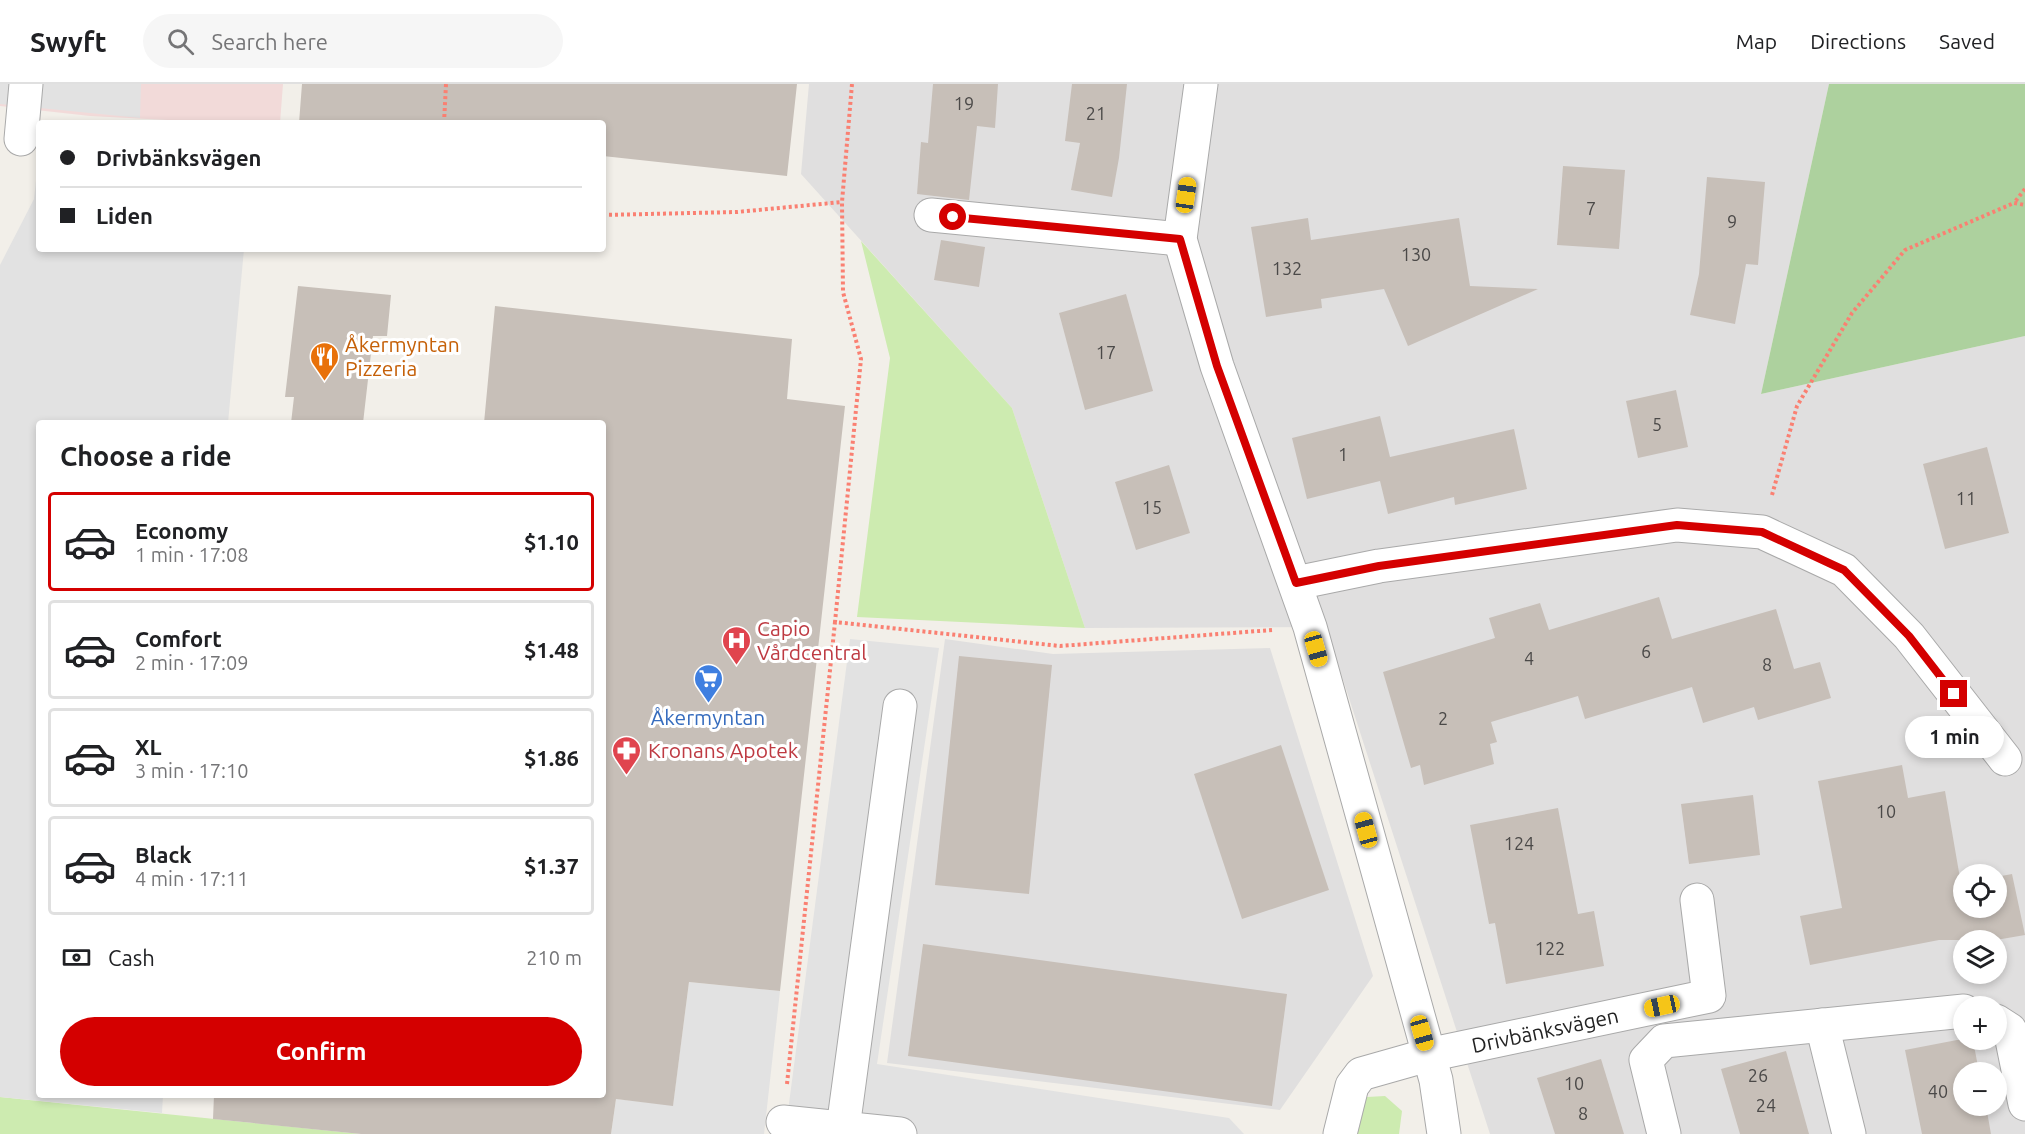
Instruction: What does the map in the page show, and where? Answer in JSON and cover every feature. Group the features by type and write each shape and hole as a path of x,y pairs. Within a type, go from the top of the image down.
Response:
{"street":[{"path":"20,139 26,84"},
{"path":"1201,84 1180,239 1217,366 1310,627 1436,1080 1444,1134"},
{"path":"931,215 1180,239"},
{"path":"1296,583 1379,566 1677,525 1762,532 1844,570 1909,636 2005,759"},
{"path":"843,1128 900,706"},
{"name":"Drivbänksvägen","path":"1428,1055 1709,996 1697,900"},
{"path":"1664,1134 1646,1060 1664,1041 1953,1012"},
{"path":"1822,1025 1849,1134"},
{"path":"2007,1028 2010,1030 2025,1101"},
{"path":"1340,1134 1352,1086 1361,1074 1428,1055"},
{"path":"783,1122 900,1134"}],"path":[{"path":"444,120 446,84"},
{"path":"783,1122 836,622 861,358 843,292 842,202 852,84"},
{"path":"1762,532 1797,406 1852,313 1905,250 2014,202 2025,189"},
{"path":"606,215 737,212 842,202"},
{"path":"2014,202 2025,205"},
{"path":"836,622 1060,646 1310,627"}],"shaded area":[{"path":"0,84 283,84 280,120 167,120 90,116 0,106"},
{"path":"0,84 141,84 140,118 0,104"},
{"path":"809,84 1829,84 1761,394 2025,336 2025,1134 1490,1134 1326,627 1085,628 1012,408 801,174"},
{"path":"36,181 36,252 244,252 228,420 36,420 36,1098 163,1098 162,1113 0,1097 0,265 34,199"},
{"path":"850,639 939,648 877,1064 1229,1118 1244,1134 785,1134"},
{"path":"945,639 1053,654 1270,648 1373,976 1280,1110 887,1063"},
{"path":"689,982 780,991 764,1134 611,1134 616,1099 673,1105"}],"green space":[{"path":"1829,84 2025,84 2025,336 1761,394"},
{"path":"861,241 1012,408 1085,628 857,617 890,358"},
{"path":"1385,1096 1402,1111 1399,1134 1349,1134 1367,1097"},
{"path":"0,1097 361,1134 0,1134"}],"building":[{"path":"302,84 797,84 787,176 606,156 606,120 299,120"},
{"path":"933,84 998,84 995,128 977,126 969,200 917,194 921,142 928,143"},
{"path":"1072,84 1127,84 1119,158 1112,197 1071,190 1080,143 1065,141"},
{"path":"1563,166 1625,170 1619,249 1557,245"},
{"path":"1707,177 1765,182 1758,265 1746,264 1735,324 1690,315 1699,274"},
{"path":"1308,218 1311,240 1459,218 1470,286 1538,289 1408,346 1384,289 1321,299 1322,308 1266,317 1251,227"},
{"path":"941,240 985,247 979,287 934,280"},
{"path":"298,286 391,295 387,336 373,336 363,420 291,420 294,397 285,397"},
{"path":"1126,294 1153,391 1085,410 1059,313"},
{"name":"Åkermyntan","path":"495,306 792,339 787,399 845,406 780,991 689,982 673,1106 616,1099 611,1134 361,1134 213,1119 214,1098 606,1098 606,420 484,420"},
{"path":"1676,390 1688,447 1638,458 1626,401"},
{"path":"1380,416 1390,457 1514,429 1527,489 1455,505 1454,497 1388,514 1380,481 1307,499 1292,438"},
{"path":"1987,447 2009,533 1945,549 1923,464"},
{"path":"1169,465 1190,533 1136,550 1115,482"},
{"path":"1659,597 1672,639 1776,609 1794,669 1820,662 1831,698 1758,720 1754,707 1703,723 1692,687 1585,719 1578,696 1491,722 1497,742 1490,744 1494,764 1424,785 1420,765 1411,768 1383,672 1495,638 1489,618 1540,603 1549,630"},
{"path":"959,656 1052,665 1029,894 935,885"},
{"path":"1281,745 1329,890 1242,919 1194,774"},
{"path":"1902,765 1908,798 1945,791 1958,864 1953,864 1953,918 2007,918 2007,875 2012,874 2025,935 2007,938 2007,930 1953,930 1953,940 1939,940 1810,965 1800,916 1842,908 1818,781"},
{"path":"1753,795 1760,855 1689,864 1681,804"},
{"path":"1558,808 1578,914 1594,911 1604,966 1506,984 1495,923 1489,924 1470,825"},
{"path":"923,944 1287,994 1272,1106 908,1056"},
{"path":"1953,1041 1953,1050 1975,1050 1977,1062 1953,1062 1953,1116 1988,1116 1991,1134 1922,1134 1905,1050"},
{"path":"1786,1051 1809,1134 1740,1134 1721,1069"},
{"path":"1601,1059 1624,1134 1555,1134 1537,1078"}],"place":[{"name":"Åkermyntan Pizzeria","path":"324,382"},
{"name":"Capio Vårdcentral","path":"736,666"},
{"name":"Åkermyntan","path":"708,704"},
{"name":"Kronans Apotek","path":"627,776"}],"route":[{"path":"953,217 1180,239 1217,366 1296,583 1379,566 1677,525 1762,532 1844,570 1909,636 1954,694"}]}
